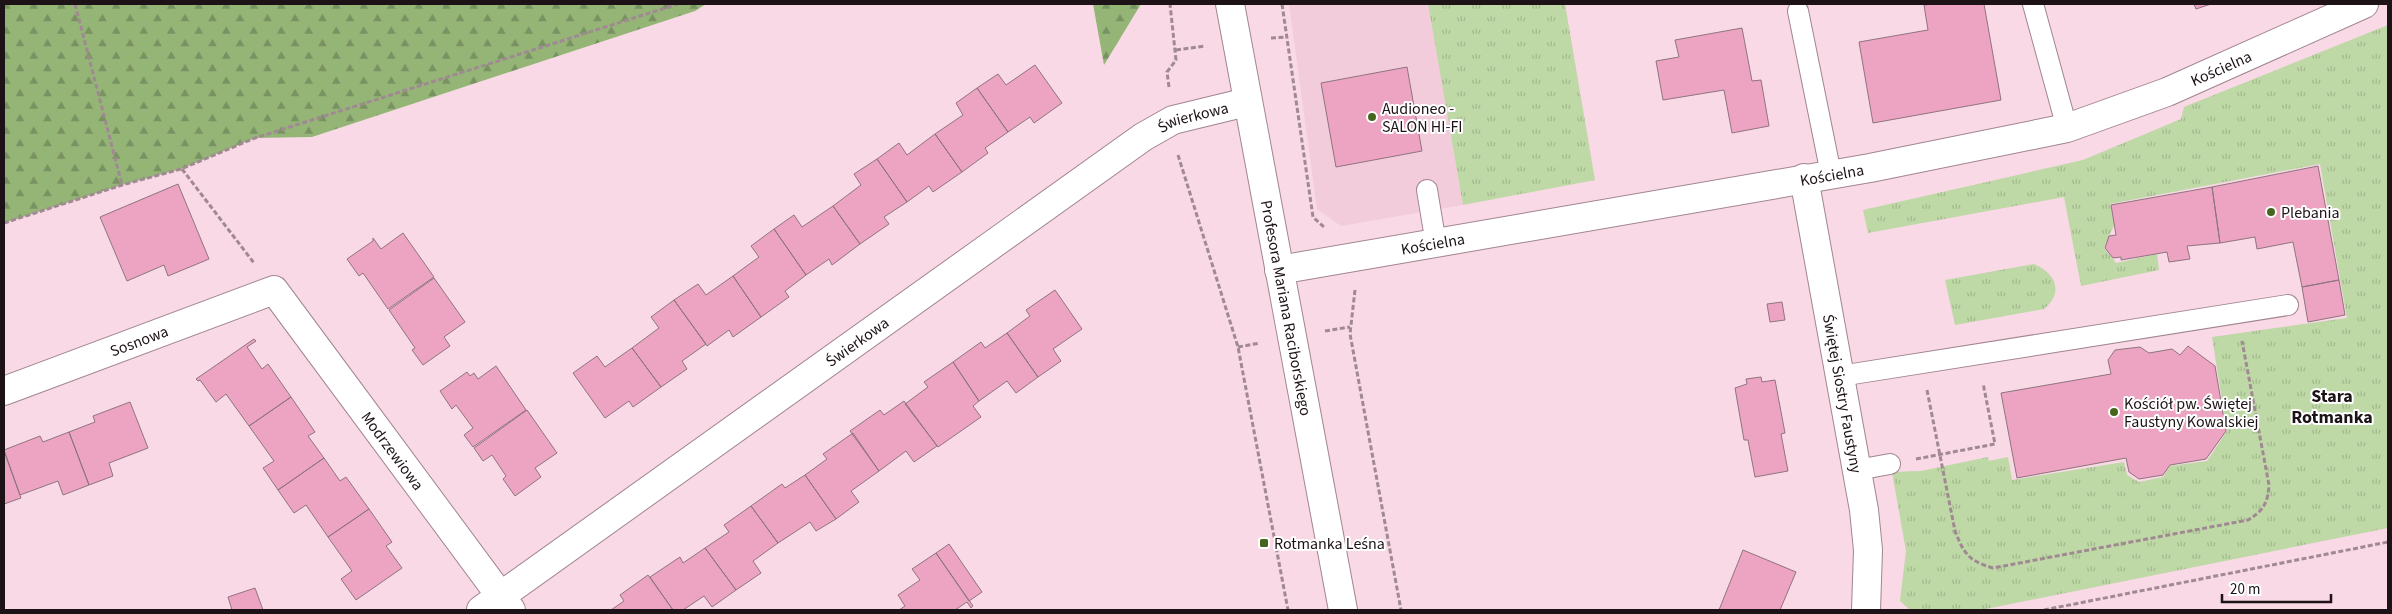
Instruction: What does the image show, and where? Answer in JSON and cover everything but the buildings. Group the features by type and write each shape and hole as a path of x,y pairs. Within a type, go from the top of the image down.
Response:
{"street":[{"name":"Profesora Mariana Raciborskiego","path":"1230,4 1344,610"},
{"name":"Kościelna","path":"1279,270 1831,174 2067,128 2168,92 2349,7"},
{"name":"Świerkowa","path":"498,606 1135,143 1172,120 1247,102"},
{"name":"Świętej Siostry Faustyny","path":"1804,178 1857,470 1868,550 1866,610"},
{"name":"Modrzewiowa","path":"274,290 498,606"},
{"name":"Sosnowa","path":"4,391 274,290"}],"lane":[{"path":"2034,4 2067,128"},
{"path":"1798,11 1831,174"},
{"path":"1427,190 1436,244"},
{"path":"1840,376 2288,305"},
{"path":"1857,470 1890,464"}],"path":[{"path":"75,4 122,185"},
{"path":"4,222 122,185 181,169 255,138 678,4"},
{"path":"1170,4 1176,60 1167,72 1176,149 1238,347 1288,610"},
{"path":"1282,4 1312,217 1339,240 1348,238 1357,281 1350,334 1401,610"},
{"path":"181,169 274,290"},
{"path":"1922,363 1955,531 1962,548 1974,563 1993,568 2248,520 2261,512 2268,499 2269,485 2237,313"},
{"path":"1890,464 1995,444 1978,353"},
{"path":"2044,610 2388,542"}],"shaded area":[{"path":"1289,4 1428,4 1463,205 1341,226 1317,209"}],"green space":[{"path":"4,4 706,4 695,11 312,137 255,138 181,169 122,185 4,223"},
{"path":"1093,4 1141,4 1104,65"},
{"path":"1428,4 1565,4 1595,180 1463,205"},
{"path":"2388,25 2388,528 1981,610 1910,610 1900,601 1906,551 1892,472 1921,471 1988,457 1989,461 2008,457 2012,480 2124,462 2127,475 2139,482 2163,477 2170,466 2207,461 2227,431 2212,337 2347,318 2320,164 2110,204 2114,225 2104,248 2116,263 2157,254 2159,270 2081,286 2064,197 1868,233 1863,210 2083,160 2181,119 2184,107"},
{"path":"2034,264 2048,273 2055,284 2054,296 2044,309 1955,325 1945,280"}],"place":[{"name":"Audioneo - SALON HI-FI","path":"1372,117"},
{"name":"Plebania","path":"2271,212"},
{"name":"Kościół pw. Świętej Faustyny Kowalskiej","path":"2114,412"},
{"name":"Rotmanka Leśna","path":"1264,543"}],"district":[{"name":"Stara Rotmanka","path":"2332,406"}]}
